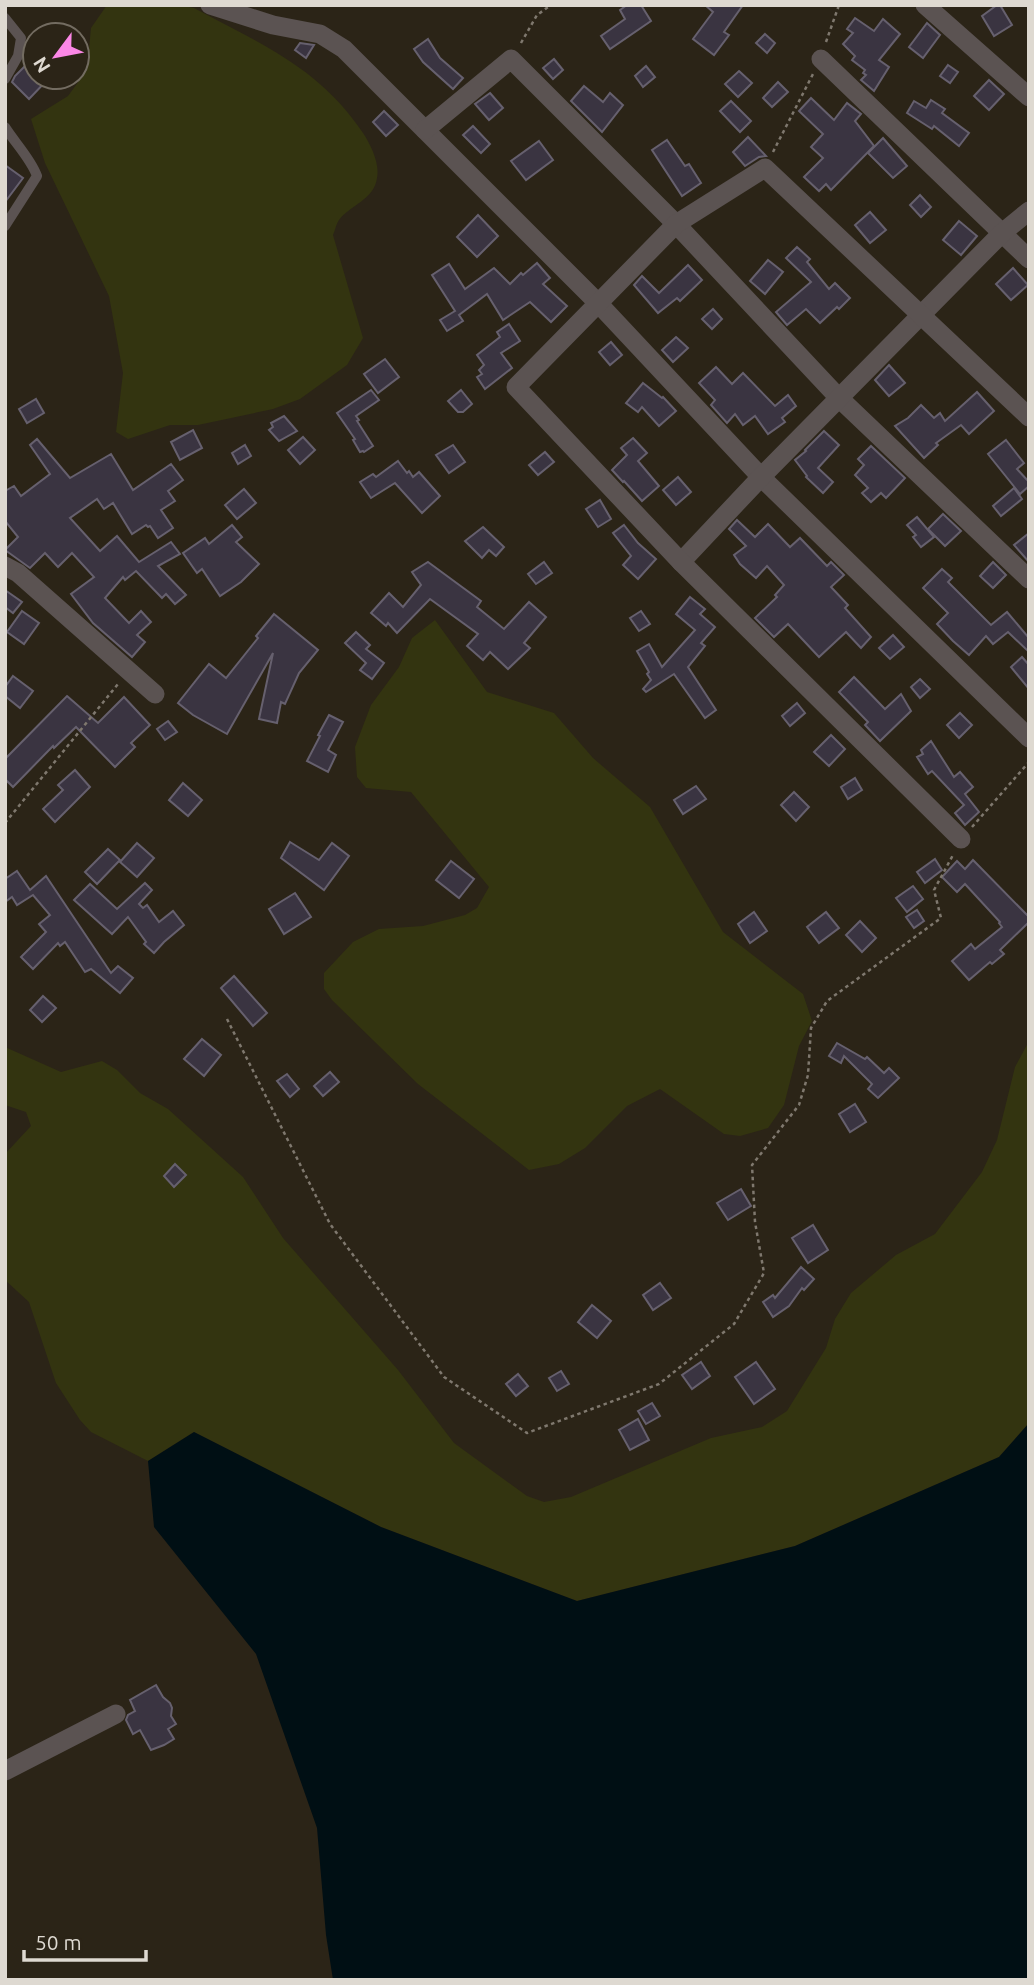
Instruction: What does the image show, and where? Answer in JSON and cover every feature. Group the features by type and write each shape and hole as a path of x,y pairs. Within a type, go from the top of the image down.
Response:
{"street":[{"path":"210,5 273,25 320,34 344,50 598,303 761,477 1029,738"},
{"path":"925,5 1029,97"},
{"path":"425,130 511,59 676,224 839,398 1029,579"},
{"path":"821,59 1029,259"},
{"path":"961,839 681,562 516,387 676,224 765,168 1029,417"},
{"path":"681,562 1002,233 1029,211"},
{"path":"5,566 18,573 155,694"},
{"path":"5,1771 116,1714"}],"lane":[{"path":"5,18 21,37 18,56 5,79"},
{"path":"5,127 34,166 37,176 5,226"}],"path":[{"path":"511,59 537,15 551,5"},
{"path":"765,168 821,59 839,5"},
{"path":"5,823 129,671"},
{"path":"227,1019 330,1224 444,1377 527,1433 659,1384 734,1324 764,1273 755,1222 752,1165 799,1105 808,1075 811,1028 827,1001 941,918 934,890 961,839 1029,762"}],"shaded area":[{"path":"107,5 179,5 194,8 265,46 308,74 346,110 369,143 377,167 375,186 367,197 339,220 333,235 363,338 347,365 300,399 273,409 198,425 170,425 128,439 116,432 123,373 109,296 45,163 31,119 72,91 91,91 91,28"},
{"path":"435,620 487,692 554,713 593,758 650,807 723,932 803,994 812,1021 799,1046 784,1105 768,1128 740,1136 724,1134 660,1089 627,1106 585,1148 559,1164 529,1170 418,1084 324,989 324,973 353,942 379,929 423,926 465,915 477,908 489,887 411,792 366,788 357,777 355,747 371,705 399,667 412,638"},
{"path":"1029,1041 1029,1423 999,1457 795,1546 577,1601 381,1527 194,1432 148,1461 91,1432 56,1383 29,1302 5,1280 5,1154 31,1126 26,1112 5,1105 5,1047 61,1072 102,1061 117,1070 140,1093 168,1109 243,1177 283,1238 398,1370 454,1443 527,1496 544,1502 571,1497 711,1438 762,1427 787,1411 826,1348 835,1319 851,1293 896,1255 935,1234 982,1172 997,1140 1015,1067"},
{"path":"1029,1423 1029,1980 333,1980 326,1935 317,1828 256,1654 154,1527 148,1461 194,1432 381,1527 577,1601 795,1546 999,1457"}],"building":[{"path":"627,5 641,5 651,21 610,49 601,36 625,19 620,10"},
{"path":"705,5 743,5 724,32 729,35 714,55 693,39 713,12"},
{"path":"1000,5 1012,25 994,36 982,16"},
{"path":"855,18 874,31 883,19 900,34 879,60 889,67 874,91 861,80 866,75 863,73 865,70 852,60 855,56 843,44 853,33 847,29"},
{"path":"927,23 940,35 923,58 909,47"},
{"path":"765,34 775,43 767,53 756,43"},
{"path":"428,39 440,58 463,78 453,89 423,62 414,49"},
{"path":"300,43 314,45 306,58 295,50"},
{"path":"554,59 563,70 553,79 543,68"},
{"path":"948,65 958,72 950,83 940,76"},
{"path":"646,66 655,77 643,87 635,76"},
{"path":"21,70 21,91 12,82"},
{"path":"739,71 752,83 738,97 725,84"},
{"path":"989,80 1004,94 989,110 974,96"},
{"path":"778,82 788,92 772,107 763,98"},
{"path":"584,86 603,102 610,93 623,105 602,132 571,101"},
{"path":"21,91 37,91 29,99"},
{"path":"490,93 503,108 489,120 475,104"},
{"path":"811,98 834,120 847,103 861,114 855,121 874,146 831,190 826,184 819,191 804,177 823,158 811,147 823,134 799,111"},
{"path":"931,100 945,109 942,113 969,133 959,146 934,126 932,129 907,113 914,101 926,108"},
{"path":"731,101 751,121 740,132 720,111"},
{"path":"384,111 398,125 386,136 373,122"},
{"path":"473,126 490,144 481,153 463,135"},
{"path":"748,137 766,156 759,157 745,166 733,152"},
{"path":"883,138 907,166 893,178 868,153"},
{"path":"667,140 685,166 689,164 701,183 682,196 652,150"},
{"path":"539,141 553,160 526,180 511,161"},
{"path":"5,165 23,178 5,202"},
{"path":"920,195 931,207 921,217 910,205"},
{"path":"870,212 886,230 870,243 855,225"},
{"path":"478,215 498,236 477,257 457,237"},
{"path":"959,221 977,236 961,255 943,240"},
{"path":"797,247 810,259 807,262 829,289 835,283 850,298 820,323 806,309 787,325 776,312 811,282 786,258"},
{"path":"768,260 783,272 765,294 750,281"},
{"path":"537,263 550,278 543,284 567,306 551,322 530,302 503,320 487,294 459,315 463,321 447,331 440,320 455,311 432,275 449,264 465,289 494,268 510,284"},
{"path":"688,265 702,280 680,301 677,298 658,313 634,285 642,276 659,293"},
{"path":"1013,268 1028,285 1011,300 996,284"},
{"path":"713,309 722,319 712,329 702,319"},
{"path":"509,324 520,341 501,353 512,368 485,389 477,377 482,374 479,370 484,365 477,355 500,337 497,332"},
{"path":"676,337 688,348 673,362 662,350"},
{"path":"611,342 622,355 610,365 599,352"},
{"path":"385,359 399,377 378,393 364,374"},
{"path":"889,365 905,383 889,396 875,380"},
{"path":"716,367 732,384 743,373 775,406 788,395 796,406 782,418 785,422 768,434 755,416 743,425 735,414 727,423 711,405 715,400 699,383"},
{"path":"643,383 663,397 676,411 659,426 642,407 638,412 626,403"},
{"path":"371,390 379,400 356,416 373,446 360,452 353,440 355,439 337,413"},
{"path":"461,390 472,404 463,412 458,412 448,401"},
{"path":"977,392 994,411 969,434 961,425 936,443 938,445 924,458 895,426 921,405 934,418 940,413 945,421"},
{"path":"36,399 44,413 27,423 19,409"},
{"path":"284,416 297,431 279,441 269,430 273,427 271,423"},
{"path":"193,430 202,448 180,460 171,442"},
{"path":"824,431 839,445 818,468 833,482 823,493 806,477 795,460"},
{"path":"303,437 315,450 300,464 288,450"},
{"path":"633,438 647,453 638,461 659,486 642,501 612,470 627,455 621,448"},
{"path":"37,439 70,478 111,454 133,490 171,464 183,480 168,491 175,501 161,510 173,528 158,538 150,526 146,525 132,534 113,503 104,509 97,499 70,518 100,551 117,536 139,562 171,542 180,554 158,566 186,595 175,604 166,594 162,598 136,571 125,580 123,577 105,598 129,623 141,611 151,622 137,635 145,642 132,657 93,623 71,594 94,577 72,553 58,567 45,553 30,568 5,550 18,537 5,521 5,491 14,486 21,496 50,474 30,445"},
{"path":"1006,440 1024,463 1017,469 1029,482 1029,486 1020,494 988,454"},
{"path":"245,445 251,456 238,464 232,453"},
{"path":"453,445 465,462 449,473 436,455"},
{"path":"871,446 905,478 886,498 881,493 871,502 862,493 868,488 855,475 864,465 858,459"},
{"path":"545,452 554,462 538,475 529,465"},
{"path":"398,461 413,477 419,472 440,496 422,513 395,483 371,498 360,482 373,474 376,477"},
{"path":"678,477 691,492 676,505 663,490"},
{"path":"1014,488 1022,499 1001,516 993,506"},
{"path":"244,489 256,503 237,519 225,505"},
{"path":"600,500 611,519 598,527 586,509"},
{"path":"943,514 961,531 945,546 928,529"},
{"path":"917,517 934,537 921,547 913,537 916,535 907,525"},
{"path":"737,520 755,537 768,524 790,547 800,538 827,566 831,562 844,575 831,587 848,605 845,608 871,637 861,648 846,632 819,657 788,624 774,637 755,618 777,597 775,595 784,585 767,566 756,578 740,564 734,555 746,546 729,529"},
{"path":"232,525 242,537 236,542 259,564 241,582 220,596 202,569 197,573 183,553 205,538 209,544"},
{"path":"624,525 638,543 656,559 638,579 623,565 631,556 613,533"},
{"path":"483,527 504,547 496,556 489,550 482,558 465,541"},
{"path":"1029,533 1029,562 1014,545"},
{"path":"428,562 481,601 477,607 504,629 529,602 546,617 524,643 530,648 508,669 490,652 483,660 467,646 478,634 430,599 397,633 388,623 386,626 371,613 389,593 403,607 421,585 412,572"},
{"path":"544,562 552,573 536,584 528,574"},
{"path":"993,562 1006,575 993,588 980,576"},
{"path":"942,569 952,578 948,582 991,625 1007,612 1029,638 1029,652 1008,632 993,644 986,636 969,655 953,641 937,624 948,613 923,588"},
{"path":"5,590 22,602 13,613 5,607"},
{"path":"690,597 705,609 700,614 715,627 701,643 705,646 688,667 716,710 705,718 674,674 646,692 643,689 651,680 637,651 649,644 662,667 695,630 676,614"},
{"path":"22,611 39,623 24,644 7,632"},
{"path":"641,611 650,624 639,631 630,618"},
{"path":"274,614 318,650 299,673 285,704 281,702 277,723 259,719 273,653 227,734 193,715 178,703 209,664 226,678"},
{"path":"356,632 370,645 366,649 384,663 372,679 360,670 366,663 345,643"},
{"path":"893,635 904,647 890,659 879,648"},
{"path":"1022,657 1029,665 1029,689 1011,667"},
{"path":"13,676 33,691 20,708 5,696 5,687"},
{"path":"854,677 885,709 901,694 911,711 880,741 865,725 868,722 839,692"},
{"path":"920,679 930,689 920,698 911,687"},
{"path":"67,696 98,723 124,697 150,725 131,743 135,747 115,767 76,727 54,748 53,746 13,787 5,779 5,759"},
{"path":"797,703 805,713 790,726 782,716"},
{"path":"960,713 972,725 959,738 947,725"},
{"path":"329,715 343,722 328,750 336,755 328,772 307,761"},
{"path":"168,721 177,732 165,740 157,729"},
{"path":"831,735 845,749 829,766 814,752"},
{"path":"931,741 954,777 960,772 973,787 965,794 979,812 965,825 955,813 964,805 932,771 928,774 917,757 923,754 921,750"},
{"path":"75,770 90,787 55,822 43,809 63,790 58,785"},
{"path":"855,778 862,790 848,799 841,787"},
{"path":"183,783 202,800 188,816 169,800"},
{"path":"696,786 706,799 683,814 674,800"},
{"path":"794,792 809,807 796,821 781,805"},
{"path":"290,842 319,860 332,843 349,856 324,890 281,858"},
{"path":"137,843 154,858 137,877 120,862"},
{"path":"108,849 120,860 97,884 85,872"},
{"path":"935,859 942,870 925,883 917,872"},
{"path":"973,860 1029,917 1029,922 1000,950 1004,954 969,980 952,961 971,944 975,949 1002,927 965,884 957,892 942,877 957,861 965,869"},
{"path":"451,861 474,879 459,898 436,880"},
{"path":"17,871 30,890 46,876 111,973 118,966 133,978 120,993 91,969 85,972 65,942 60,946 58,943 33,969 21,957 46,932 39,924 50,915 33,895 17,905 12,897 5,902 5,879"},
{"path":"145,883 152,890 139,904 143,908 147,905 159,922 173,911 184,925 154,953 144,944 146,942 128,917 112,934 74,900 90,884 117,909"},
{"path":"913,886 923,899 907,912 896,898"},
{"path":"295,893 311,917 284,934 269,909"},
{"path":"917,910 924,921 914,928 906,917"},
{"path":"754,912 767,931 750,943 738,924"},
{"path":"826,912 839,928 819,943 807,927"},
{"path":"860,921 876,938 862,952 846,935"},
{"path":"234,976 267,1013 253,1026 221,988"},
{"path":"43,996 56,1008 42,1022 30,1010"},
{"path":"202,1039 221,1055 204,1076 184,1059"},
{"path":"837,1043 865,1059 867,1057 884,1073 889,1068 899,1078 878,1098 868,1089 872,1084 844,1056 841,1063 829,1056"},
{"path":"330,1072 339,1082 323,1096 314,1086"},
{"path":"287,1074 299,1089 290,1097 277,1081"},
{"path":"855,1104 866,1122 850,1132 839,1114"},
{"path":"175,1164 186,1175 174,1187 164,1176"},
{"path":"741,1189 751,1206 728,1220 717,1203"},
{"path":"813,1225 828,1250 808,1263 792,1238"},
{"path":"801,1267 814,1279 804,1290 802,1288 789,1306 773,1317 763,1302 773,1295 775,1298"},
{"path":"660,1283 671,1298 653,1310 643,1295"},
{"path":"592,1305 611,1321 597,1338 578,1322"},
{"path":"701,1362 710,1376 692,1389 682,1375"},
{"path":"756,1362 775,1389 754,1404 735,1377"},
{"path":"561,1371 569,1384 557,1391 549,1378"},
{"path":"518,1374 528,1386 516,1396 506,1384"},
{"path":"652,1403 660,1416 646,1424 638,1411"},
{"path":"638,1419 649,1440 630,1450 619,1430"},
{"path":"156,1685 170,1703 171,1716 176,1724 168,1729 174,1739 151,1750 140,1730 133,1734 126,1720 128,1715 135,1711 130,1700"}]}
